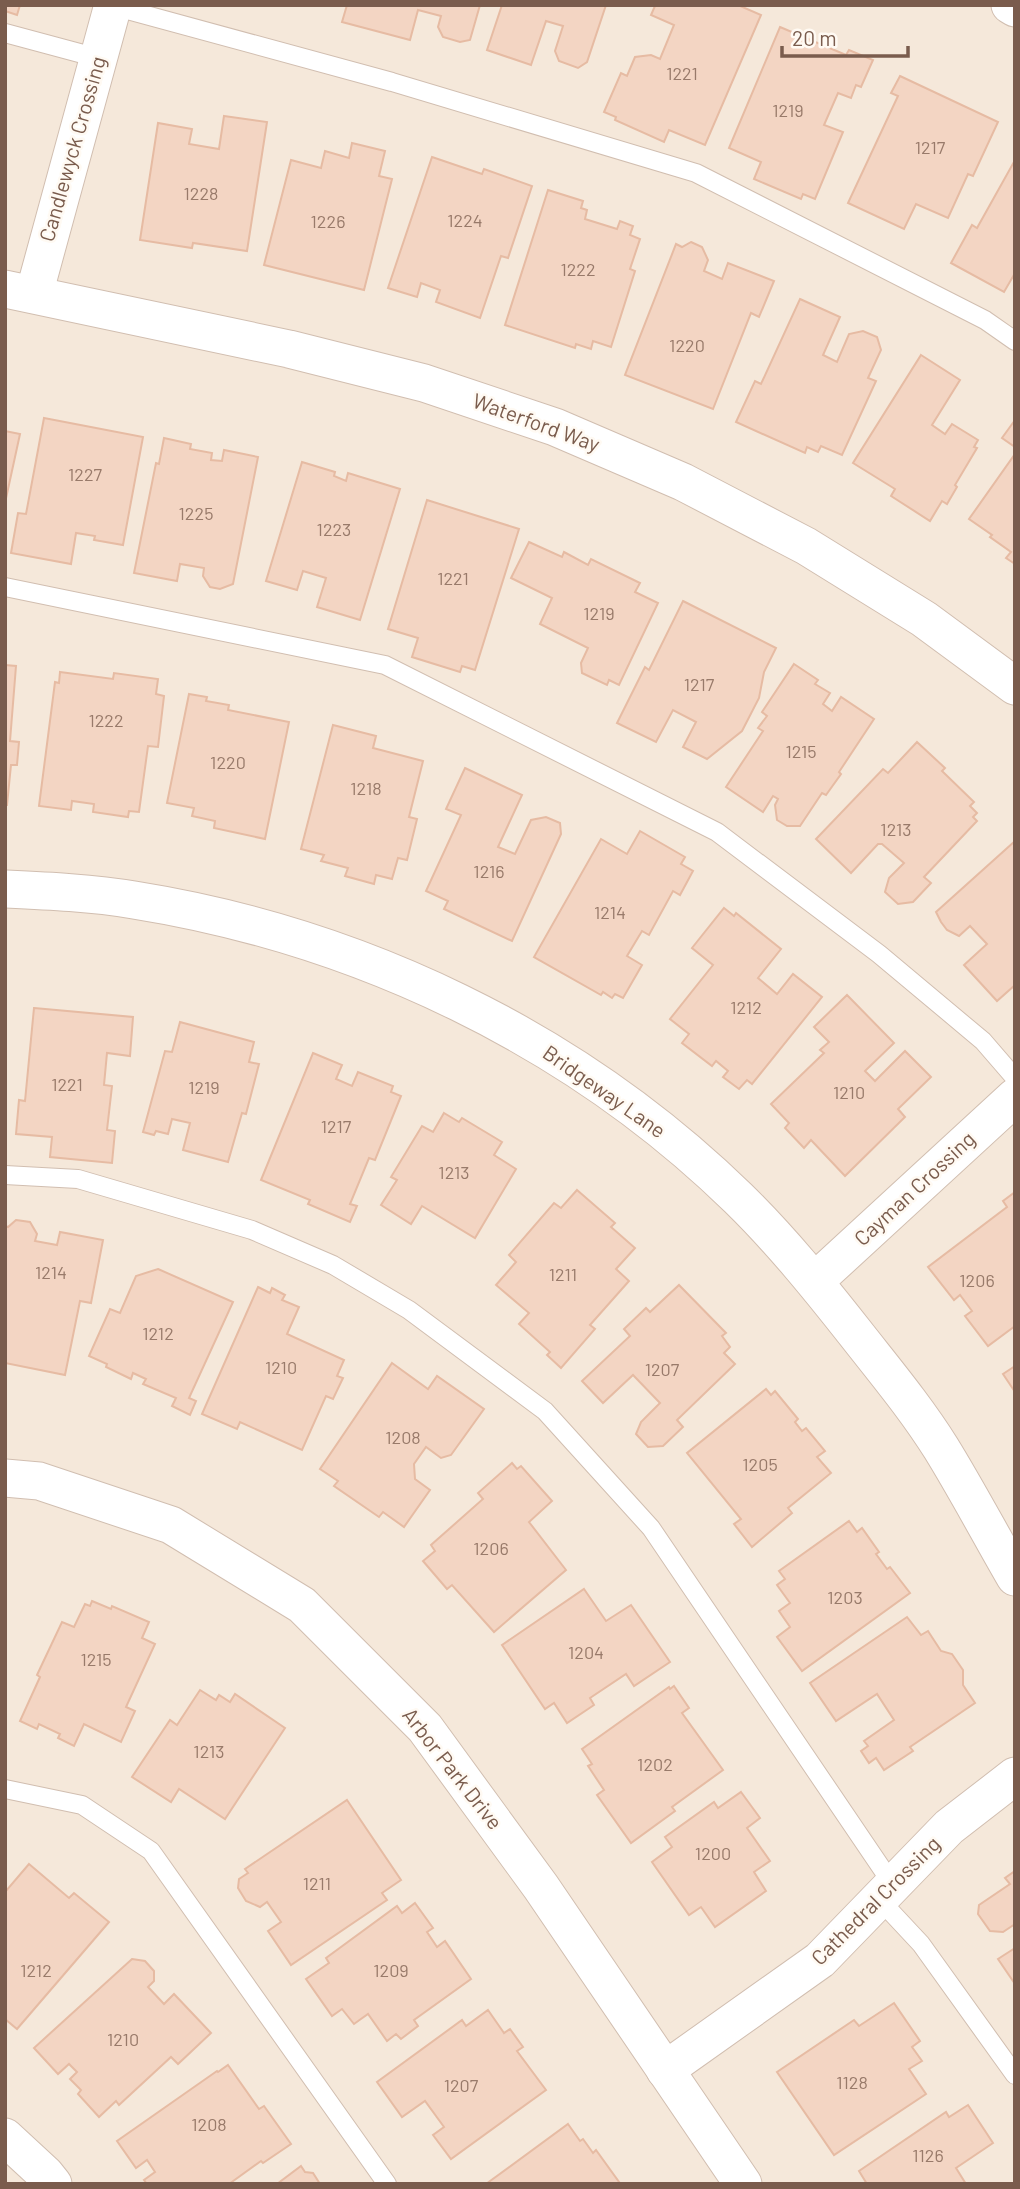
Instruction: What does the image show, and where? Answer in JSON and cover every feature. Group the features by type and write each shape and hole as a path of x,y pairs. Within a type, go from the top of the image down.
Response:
{"street":[{"path":"1010,5 1015,8"},
{"name":"Candlewyck Crossing","path":"19,291 99,58 113,6"},
{"name":"Waterford Way","path":"19,291 289,348 411,379 555,427 683,482 806,546 924,619 1015,686"},
{"name":"Bridgeway Lane","path":"5,889 132,900 244,922 353,956 458,1001 558,1056 651,1122 737,1198 815,1281 898,1387 941,1448 1015,1577"},
{"name":"Cayman Crossing","path":"815,1281 1015,1097"},
{"name":"Arbor Park Drive","path":"5,1478 39,1481 171,1525 302,1605 425,1728 541,1887 743,2184"},
{"name":"Cathedral Crossing","path":"665,2070 820,1960 949,1827 1015,1776"},
{"path":"5,2137 46,2174 52,2184"}],"lane":[{"path":"113,6 392,82 696,173 985,320 1015,341"},
{"path":"5,33 99,58"},
{"path":"5,587 385,665 717,832 879,954 983,1041 1015,1078"},
{"path":"5,1175 78,1179 252,1230 333,1265 409,1310 545,1411 652,1528 920,1944 1015,2075"},
{"path":"5,1789 82,1805 151,1851 387,2184"}],"shaded area":[{"path":"5,5 1015,5 1015,2184 5,2184"}],"building":[{"path":"5,5 20,5 17,15 5,11"},
{"path":"347,5 480,5 470,40 460,42 443,37 438,27 441,16 418,10 410,40 342,22"},
{"path":"502,5 606,5 587,62 578,68 559,61 555,51 563,26 546,21 531,65 487,50"},
{"path":"653,5 738,5 761,15 705,145 669,130 664,142 615,120 616,117 604,112 621,73 627,76 635,57 651,55 660,59 674,25 651,15 655,6"},
{"path":"780,27 846,55 849,50 873,60 861,87 856,85 851,98 838,93 824,125 843,132 815,199 803,194 801,199 754,179 761,162 729,148"},
{"path":"900,76 998,122 973,176 968,174 948,218 916,204 904,229 848,203 898,96 891,93"},
{"path":"224,116 267,122 247,251 193,243 192,248 140,240 158,123 192,129 189,144 219,149"},
{"path":"352,143 385,151 379,176 392,179 364,290 264,265 291,160 321,168 325,151 349,158"},
{"path":"432,157 482,174 484,169 532,186 508,258 501,256 480,318 436,302 440,290 421,283 417,297 388,288"},
{"path":"1015,160 1015,273 1004,292 951,263 972,225 977,228"},
{"path":"548,190 583,201 581,208 587,210 585,219 617,229 620,221 633,226 630,235 640,239 630,269 635,271 611,347 593,341 591,349 576,344 575,348 505,325"},
{"path":"691,242 702,247 708,260 704,271 722,279 728,263 774,281 759,317 751,313 713,409 625,375 676,244 682,247"},
{"path":"800,299 840,317 823,355 837,362 849,334 863,331 877,337 881,350 868,378 876,381 842,455 821,446 818,452 807,447 805,453 736,422 755,381 761,384"},
{"path":"921,355 960,380 932,425 945,434 952,424 978,440 974,447 977,448 947,504 942,501 930,521 891,496 895,489 853,463"},
{"path":"44,418 143,437 123,545 94,540 95,536 76,533 71,564 11,553 18,513 26,514"},
{"path":"1015,420 1015,447 1002,438"},
{"path":"5,431 20,434 5,503"},
{"path":"164,438 191,444 190,449 212,453 211,460 222,461 224,450 258,457 233,584 220,589 210,587 203,576 204,568 180,564 177,581 134,573 156,463 159,464"},
{"path":"1015,454 1015,564 1006,558 1011,552 969,519"},
{"path":"302,462 335,472 334,476 346,481 348,473 400,489 360,620 317,607 326,578 303,571 297,590 266,581"},
{"path":"427,500 519,529 475,670 462,666 460,672 412,657 418,638 388,629"},
{"path":"529,542 562,557 564,552 588,565 591,559 640,583 635,592 658,603 619,685 609,680 607,685 582,673 581,663 588,648 540,624 552,598 511,578"},
{"path":"683,601 776,648 764,672 759,698 742,731 707,759 683,747 696,722 673,710 656,742 617,723 645,667 649,670"},
{"path":"794,664 818,680 815,684 830,693 823,704 832,711 841,697 874,719 826,795 822,793 800,826 787,826 777,820 775,805 778,799 773,796 763,812 726,787 763,731 758,728 767,716 762,712"},
{"path":"5,665 16,666 10,741 19,742 17,765 11,765 7,805 5,805"},
{"path":"60,672 113,679 114,673 158,679 156,694 164,696 158,747 148,746 139,812 129,811 128,817 93,812 94,804 72,801 71,810 39,806 55,682 59,683"},
{"path":"189,694 207,697 206,701 229,705 228,710 289,722 265,839 214,828 215,821 192,816 194,808 167,803"},
{"path":"333,725 376,736 373,748 423,761 409,817 417,819 407,860 398,858 392,879 376,875 374,884 345,876 348,868 321,861 324,855 301,849"},
{"path":"917,742 945,768 942,771 974,802 970,806 977,813 973,817 977,821 924,877 931,883 913,902 898,904 885,892 889,878 904,863 882,844 878,844 851,873 816,839 883,769 888,773"},
{"path":"465,768 522,795 498,847 515,854 531,820 546,817 560,823 561,834 512,941 444,909 448,901 426,891 461,815 446,809"},
{"path":"640,831 685,857 681,864 693,871 680,895 673,891 649,935 642,931 627,956 642,965 623,998 615,994 612,998 603,992 601,995 534,957 601,839 627,854"},
{"path":"1015,841 1015,985 997,1001 964,965 987,944 970,926 959,936 947,930 936,912"},
{"path":"724,908 734,916 736,913 781,949 758,978 777,994 793,974 822,997 752,1084 747,1080 739,1089 723,1077 728,1071 716,1061 712,1066 682,1043 689,1034 670,1019 713,965 692,948"},
{"path":"847,995 894,1043 865,1071 875,1081 905,1051 931,1077 898,1109 905,1117 845,1176 811,1140 804,1148 785,1128 789,1123 771,1104 824,1053 820,1050 829,1042 814,1027"},
{"path":"34,1008 133,1017 130,1056 107,1053 104,1085 112,1086 107,1130 115,1131 112,1163 50,1157 52,1137 16,1134 19,1100 25,1101"},
{"path":"180,1022 254,1042 249,1062 259,1064 246,1114 242,1113 228,1162 183,1150 190,1123 172,1119 168,1134 156,1131 154,1135 143,1132 165,1051 172,1052"},
{"path":"313,1053 342,1065 336,1079 352,1086 358,1072 393,1086 391,1092 401,1096 375,1160 369,1158 350,1204 357,1206 350,1222 308,1204 310,1200 261,1180"},
{"path":"444,1113 459,1122 462,1118 502,1142 494,1155 516,1169 475,1238 422,1206 411,1224 381,1205 397,1180 391,1177 422,1126 433,1132"},
{"path":"577,1190 615,1223 611,1227 635,1248 616,1269 629,1281 590,1325 595,1329 561,1368 547,1355 550,1352 519,1324 529,1313 496,1285 516,1262 509,1255 554,1203 561,1208"},
{"path":"1015,1192 1015,1326 988,1346 965,1316 972,1311 960,1295 954,1300 928,1267 1007,1207 1003,1201"},
{"path":"16,1220 30,1222 37,1234 35,1241 57,1245 60,1232 103,1240 91,1303 80,1301 65,1375 5,1363 5,1226 8,1227"},
{"path":"158,1269 233,1302 189,1398 196,1401 190,1415 172,1406 176,1398 143,1384 146,1379 133,1373 131,1379 89,1356 110,1309 120,1313 136,1276"},
{"path":"679,1285 726,1333 722,1336 730,1347 724,1353 735,1364 677,1420 683,1427 663,1446 648,1447 636,1434 641,1422 660,1403 633,1375 603,1403 582,1381 630,1336 624,1329 646,1308 650,1312"},
{"path":"258,1287 270,1293 272,1288 285,1295 282,1300 299,1307 287,1334 344,1360 337,1376 343,1378 333,1399 326,1396 302,1450 240,1422 237,1429 202,1414"},
{"path":"392,1363 428,1389 437,1376 484,1409 451,1455 441,1458 426,1447 414,1464 415,1479 430,1490 404,1527 383,1512 379,1517 334,1486 338,1481 320,1469"},
{"path":"1015,1366 1015,1392 1003,1374"},
{"path":"766,1389 771,1395 775,1391 798,1419 795,1422 802,1431 806,1428 825,1451 817,1457 831,1473 788,1508 792,1513 752,1547 734,1524 741,1519 687,1453"},
{"path":"512,1463 517,1469 521,1466 552,1501 529,1522 566,1570 494,1632 452,1585 447,1589 423,1561 435,1551 431,1545 483,1499 478,1493"},
{"path":"849,1521 857,1532 862,1528 887,1569 890,1567 910,1593 802,1671 777,1637 790,1627 779,1611 790,1603 777,1585 785,1579 779,1571"},
{"path":"584,1589 606,1621 631,1605 670,1662 634,1686 626,1674 590,1698 594,1705 567,1723 554,1703 545,1709 502,1645"},
{"path":"92,1601 111,1609 112,1606 149,1622 142,1638 155,1644 126,1707 135,1711 121,1742 84,1724 74,1746 58,1738 60,1734 39,1724 37,1729 20,1721 40,1677 37,1675 62,1622 74,1627 85,1604 90,1606"},
{"path":"907,1617 921,1635 928,1631 941,1651 952,1654 963,1670 963,1685 975,1703 910,1747 913,1751 884,1770 876,1758 869,1763 861,1751 868,1746 864,1741 894,1720 877,1694 836,1721 810,1683"},
{"path":"674,1686 689,1708 682,1713 723,1770 672,1807 675,1811 631,1843 597,1795 604,1790 588,1766 592,1764 582,1749"},
{"path":"200,1690 216,1700 219,1695 230,1702 235,1694 285,1728 225,1819 179,1789 171,1802 132,1777 170,1720 177,1725"},
{"path":"741,1792 760,1818 747,1828 770,1861 754,1872 766,1891 715,1927 701,1907 689,1915 652,1862 672,1847 665,1837 714,1802 718,1808"},
{"path":"347,1800 401,1880 382,1893 387,1900 291,1965 268,1931 281,1922 267,1902 260,1907 246,1901 238,1888 239,1879 248,1873 245,1869"},
{"path":"29,1864 69,1898 74,1893 109,1922 17,2029 5,2019 5,1892"},
{"path":"1015,1871 1015,1924 1003,1932 990,1931 978,1914 979,1905 1010,1884 1005,1878"},
{"path":"415,1903 433,1928 427,1932 437,1947 445,1941 471,1979 414,2020 418,2026 401,2039 396,2034 387,2041 368,2014 354,2024 342,2009 332,2016 306,1979 329,1963 326,1958 397,1906 402,1913"},
{"path":"1015,1948 1015,1984 998,1959"},
{"path":"132,1959 145,1961 154,1971 154,1981 148,1987 164,2004 174,1994 211,2033 178,2064 171,2057 119,2105 116,2101 99,2117 78,2094 81,2090 70,2079 77,2072 69,2064 58,2074 34,2048"},
{"path":"894,2003 920,2041 912,2047 922,2061 909,2069 926,2094 834,2155 777,2072 854,2020 859,2026"},
{"path":"488,2010 504,2033 510,2029 523,2047 517,2051 546,2090 451,2159 433,2135 444,2127 425,2101 402,2117 377,2082 462,2020 466,2026"},
{"path":"228,2065 259,2109 264,2106 291,2144 229,2184 147,2184 144,2180 155,2172 147,2160 136,2168 117,2141"},
{"path":"968,2105 993,2143 956,2168 966,2184 867,2184 859,2171 946,2112 949,2117"},
{"path":"568,2124 580,2141 583,2139 593,2153 596,2150 619,2182 617,2184 486,2184"},
{"path":"301,2166 305,2172 313,2173 320,2184 277,2184"}]}
